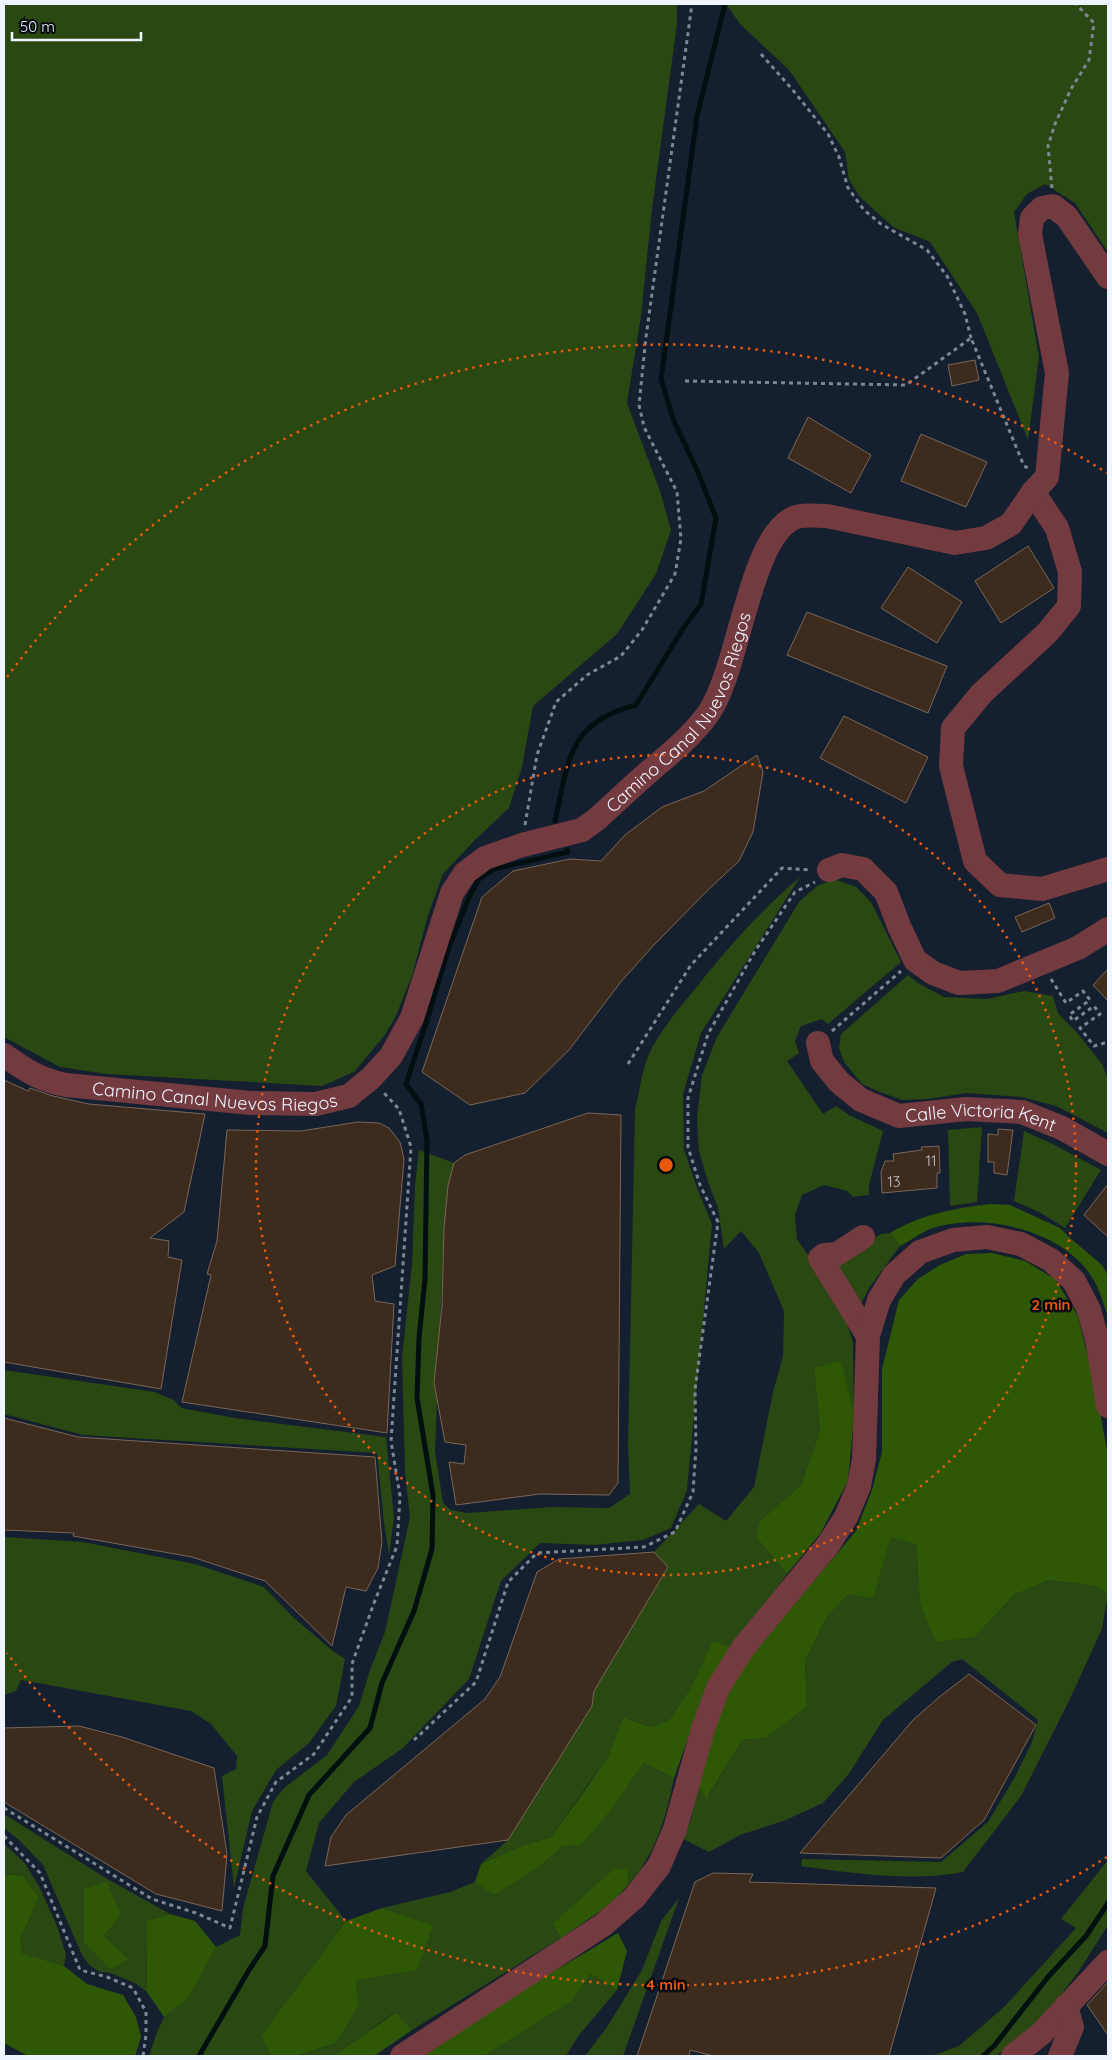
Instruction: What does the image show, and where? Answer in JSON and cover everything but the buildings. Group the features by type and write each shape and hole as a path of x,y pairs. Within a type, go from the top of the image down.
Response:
{"street":[{"name":"Camino Canal Nuevos Riegos","path":"4,1055 30,1074 66,1085 250,1103 316,1104 348,1096 371,1078 391,1056 412,1018 452,893 465,873 485,858 522,845 582,830 597,819 692,734 709,713 719,693 752,587 768,547 777,531 790,519 808,515 827,516 955,542 986,538 1011,524 1040,484 1057,373 1030,234 1032,218 1042,208 1053,206"},
{"path":"1053,206 1067,217 1108,277"},
{"path":"1040,484 1057,528 1070,572 1069,606 1047,633 982,693 953,728 950,766 975,861 1000,885 1042,890 1108,869"},
{"path":"829,870 842,865 863,869 886,892 915,960 934,973 959,983 998,981 1078,948 1108,929"},
{"name":"Calle Victoria Kent","path":"818,1043 822,1061 839,1082 861,1100 899,1116 966,1109 1022,1112 1062,1128 1108,1154"},
{"path":"863,1237 837,1254 824,1255 820,1258 868,1336"},
{"path":"402,2056 603,1925 634,1898 659,1866 675,1829 703,1729 718,1688 743,1648 828,1545 846,1517 859,1486 864,1458 868,1336 879,1300 894,1275 920,1252 953,1240 988,1237 1021,1244 1051,1260 1074,1281 1088,1310 1097,1339 1108,1406"},
{"path":"1013,2056 1042,2033 1108,1962"},
{"path":"1060,2056 1072,2027 1066,2006"}],"path":[{"path":"522,845 537,755 556,702 587,676 621,656 642,630 675,574 681,539 677,492 644,427 640,405 647,328 692,4"},
{"path":"1053,206 1048,146 1055,124 1071,88 1089,60 1094,23 1076,4"},
{"path":"761,54 828,134 839,157 848,188 864,210 881,224 927,250 947,276 965,314 971,338 1024,466 1040,484"},
{"path":"685,381 906,385 971,338"},
{"path":"628,1064 691,965 782,868 829,870"},
{"path":"414,1740 476,1682 508,1582 537,1553 644,1547 675,1532 693,1492 696,1448 695,1389 718,1222 700,1185 688,1147 688,1098 708,1034 755,951 795,892 820,880 829,870"},
{"path":"818,1043 915,960"},
{"path":"1041,964 1066,1003 1083,991 1090,1000 1069,1015 1073,1021 1094,1006 1100,1014 1080,1028 1094,1046 1108,1042"},
{"path":"4,1808 152,1899 196,1913 230,1928 257,1817 276,1782 314,1754 352,1697 352,1664 374,1603 398,1546 400,1496 392,1441 411,1146 398,1109 371,1078"},
{"path":"4,1836 40,1873 80,1970 107,1977 133,1988 146,2012 146,2035 143,2056"}],"green space":[{"path":"4,4 677,4 677,24 652,209 641,316 627,403 660,491 671,530 656,574 617,634 533,706 522,767 509,808 443,874 428,915 412,976 395,1018 384,1036 354,1072 322,1086 106,1074 60,1067 4,1037"},
{"path":"726,4 1108,4 1108,252 1075,203 1045,184 1027,194 1014,212 1039,357 1028,440 977,313 930,242 893,227 860,197 849,180 845,152 789,70 740,24"},
{"path":"800,877 701,1033 683,1094 684,1149 712,1224 687,1490 671,1528 643,1540 594,1545 540,1543 501,1581 469,1679 403,1748 354,1782 319,1823 306,1871 346,1921 262,2035 272,2056 149,2056 164,2017 188,1997 216,1947 240,1935 243,1908 273,1802 284,1788 327,1755 359,1706 370,1670 385,1632 410,1517 405,1473 402,1357 412,1264 415,1186 419,1150 454,1163 444,1228 435,1451 443,1503 451,1510 468,1513 552,1507 609,1508 630,1494 628,1444 635,1110 646,1062 652,1048 667,1024 719,959 758,916"},
{"path":"834,879 856,887 871,902 901,962 828,1024 822,1019 801,1026 795,1041 799,1053 787,1061 823,1114 836,1106 849,1115 883,1131 869,1185 869,1195 853,1197 847,1191 824,1185 802,1195 795,1215 797,1239 840,1302 853,1342 854,1415 814,1368 820,1430 801,1485 759,1522 756,1537 787,1574 732,1648 713,1642 691,1687 669,1720 651,1727 623,1717 608,1756 551,1837 524,1845 481,1864 508,1840 592,1706 594,1691 668,1567 654,1552 699,1504 726,1521 754,1487 773,1392 783,1356 784,1311 759,1253 741,1231 724,1249 718,1208 699,1151 697,1118 702,1075 717,1037 799,902 817,886"},
{"path":"908,975 918,983 944,997 987,999 1024,991 1053,996 1058,1013 1079,1035 1102,1064 1108,1079 1108,1133 1056,1106 1022,1097 966,1093 928,1099 902,1100 862,1084 844,1062 839,1048 841,1034"},
{"path":"982,1127 977,1202 950,1206 948,1130"},
{"path":"1024,1131 1055,1145 1101,1170 1065,1228 1039,1212 1014,1201"},
{"path":"991,1204 1010,1205 1060,1228 1103,1266 1108,1276 1108,1318 1097,1287 1087,1270 1073,1255 1056,1243 1036,1234 1015,1227 971,1222 950,1224 930,1229 900,1246 890,1233 914,1221 939,1213"},
{"path":"890,1233 900,1246 869,1288 859,1308 835,1275 837,1259 881,1234"},
{"path":"992,1253 1025,1261 1055,1279 1078,1316 1095,1385 1108,1456 1108,1594 1094,1586 1049,1580 1014,1595 975,1637 936,1642 920,1603 916,1544 891,1537 873,1598 849,1594 826,1618 805,1661 807,1707 766,1738 742,1740 707,1798 697,1785 717,1722 745,1662 856,1531 872,1490 882,1452 882,1369 899,1300 918,1279 940,1265 966,1254"},
{"path":"841,1361 854,1415 848,1481 820,1534 787,1574 756,1537 759,1522 801,1485 820,1430 814,1368"},
{"path":"4,1370 155,1392 174,1400 181,1408 235,1418 386,1437 394,1518 389,1555 377,1453 83,1435 4,1414"},
{"path":"891,1536 916,1543 920,1603 975,1637 1014,1595 1049,1580 1094,1586 1108,1594 1102,1629 1069,1701 1021,1796 963,1872 944,1875 903,1876 861,1874 801,1866 802,1859 941,1862 988,1822 1015,1777 1032,1742 1038,1720 962,1659 952,1662 883,1720 848,1775 823,1803 786,1820 740,1835 709,1852 683,1839 691,1819 697,1785 708,1797 742,1740 766,1738 807,1707 805,1661 826,1618 849,1594 873,1597"},
{"path":"4,1537 83,1542 195,1564 264,1587 294,1618 345,1659 336,1706 309,1743 276,1770 252,1811 234,1888 222,1776 236,1769 237,1756 211,1724 191,1711 21,1680 16,1691 4,1695"},
{"path":"713,1641 732,1648 692,1727 674,1778 644,1763 614,1806 581,1845 563,1846 538,1868 494,1895 475,1882 481,1864 524,1845 551,1837 608,1756 623,1717 651,1727 669,1720 691,1687"},
{"path":"644,1763 674,1778 659,1834 646,1861 629,1884 627,1870 614,1870 552,1924 561,1938 412,2030 394,2013 333,2056 296,2056 336,2043 359,2005 356,1980 432,1925 382,1908 450,1892 475,1882 495,1894 538,1868 614,1806"},
{"path":"4,1814 104,1877 170,1914 146,1921 147,1992 135,1983 110,1973 100,1972 89,1965 82,1955 43,1865 19,1840 4,1828","holes":["121,1916 104,1936 129,1959 84,1942"]},
{"path":"4,1844 24,1862 39,1886 57,1926 66,1954 64,1966 22,1953 20,1940 39,1897 23,1876 4,1874"},
{"path":"1108,1860 1108,1925 1079,1971 1039,2023 996,2056 932,2056 959,2046 1004,2007 1076,1928 1061,1919"},
{"path":"614,1869 627,1869 629,1884 612,1903 561,1938 552,1924"},
{"path":"4,1874 23,1876 39,1897 20,1940 22,1953 64,1966 87,1984 123,1995 136,2017 141,2037 135,2056 28,2056 4,2043"},
{"path":"107,1882 121,1916 104,1936 129,1959 111,1969 84,1942 84,1889"},
{"path":"679,1898 623,2056 585,2056 607,2027 642,1970 661,1921"},
{"path":"382,1908 433,1925 417,1970 356,1980 359,2005 336,2043 296,2056 272,2056 261,2036 346,1921"},
{"path":"170,1914 195,1921 216,1947 188,1998 164,2017 147,1992 146,1921"},
{"path":"618,1933 627,1951 617,1990 591,1974 572,2001 484,2056 424,2056 514,1995"},
{"path":"591,1974 617,1990 579,2035 566,2056 484,2056 572,2001"},
{"path":"395,2013 412,2030 374,2056 333,2056"}],"waterway":[{"path":"555,821 564,780 575,747 596,722 613,713 636,705 684,627 701,604 716,518 697,470 673,419 661,379 697,116 725,4"},
{"path":"199,2056 265,1946 273,1876 309,1795 370,1728 382,1683 414,1611 432,1549 433,1495 417,1398 419,1338 425,1279 427,1140 421,1104 406,1084 449,947 470,895 479,879 494,869 568,852 567,850"},
{"path":"983,2056 994,2046 1048,1977 1086,1936 1108,1903"}]}
